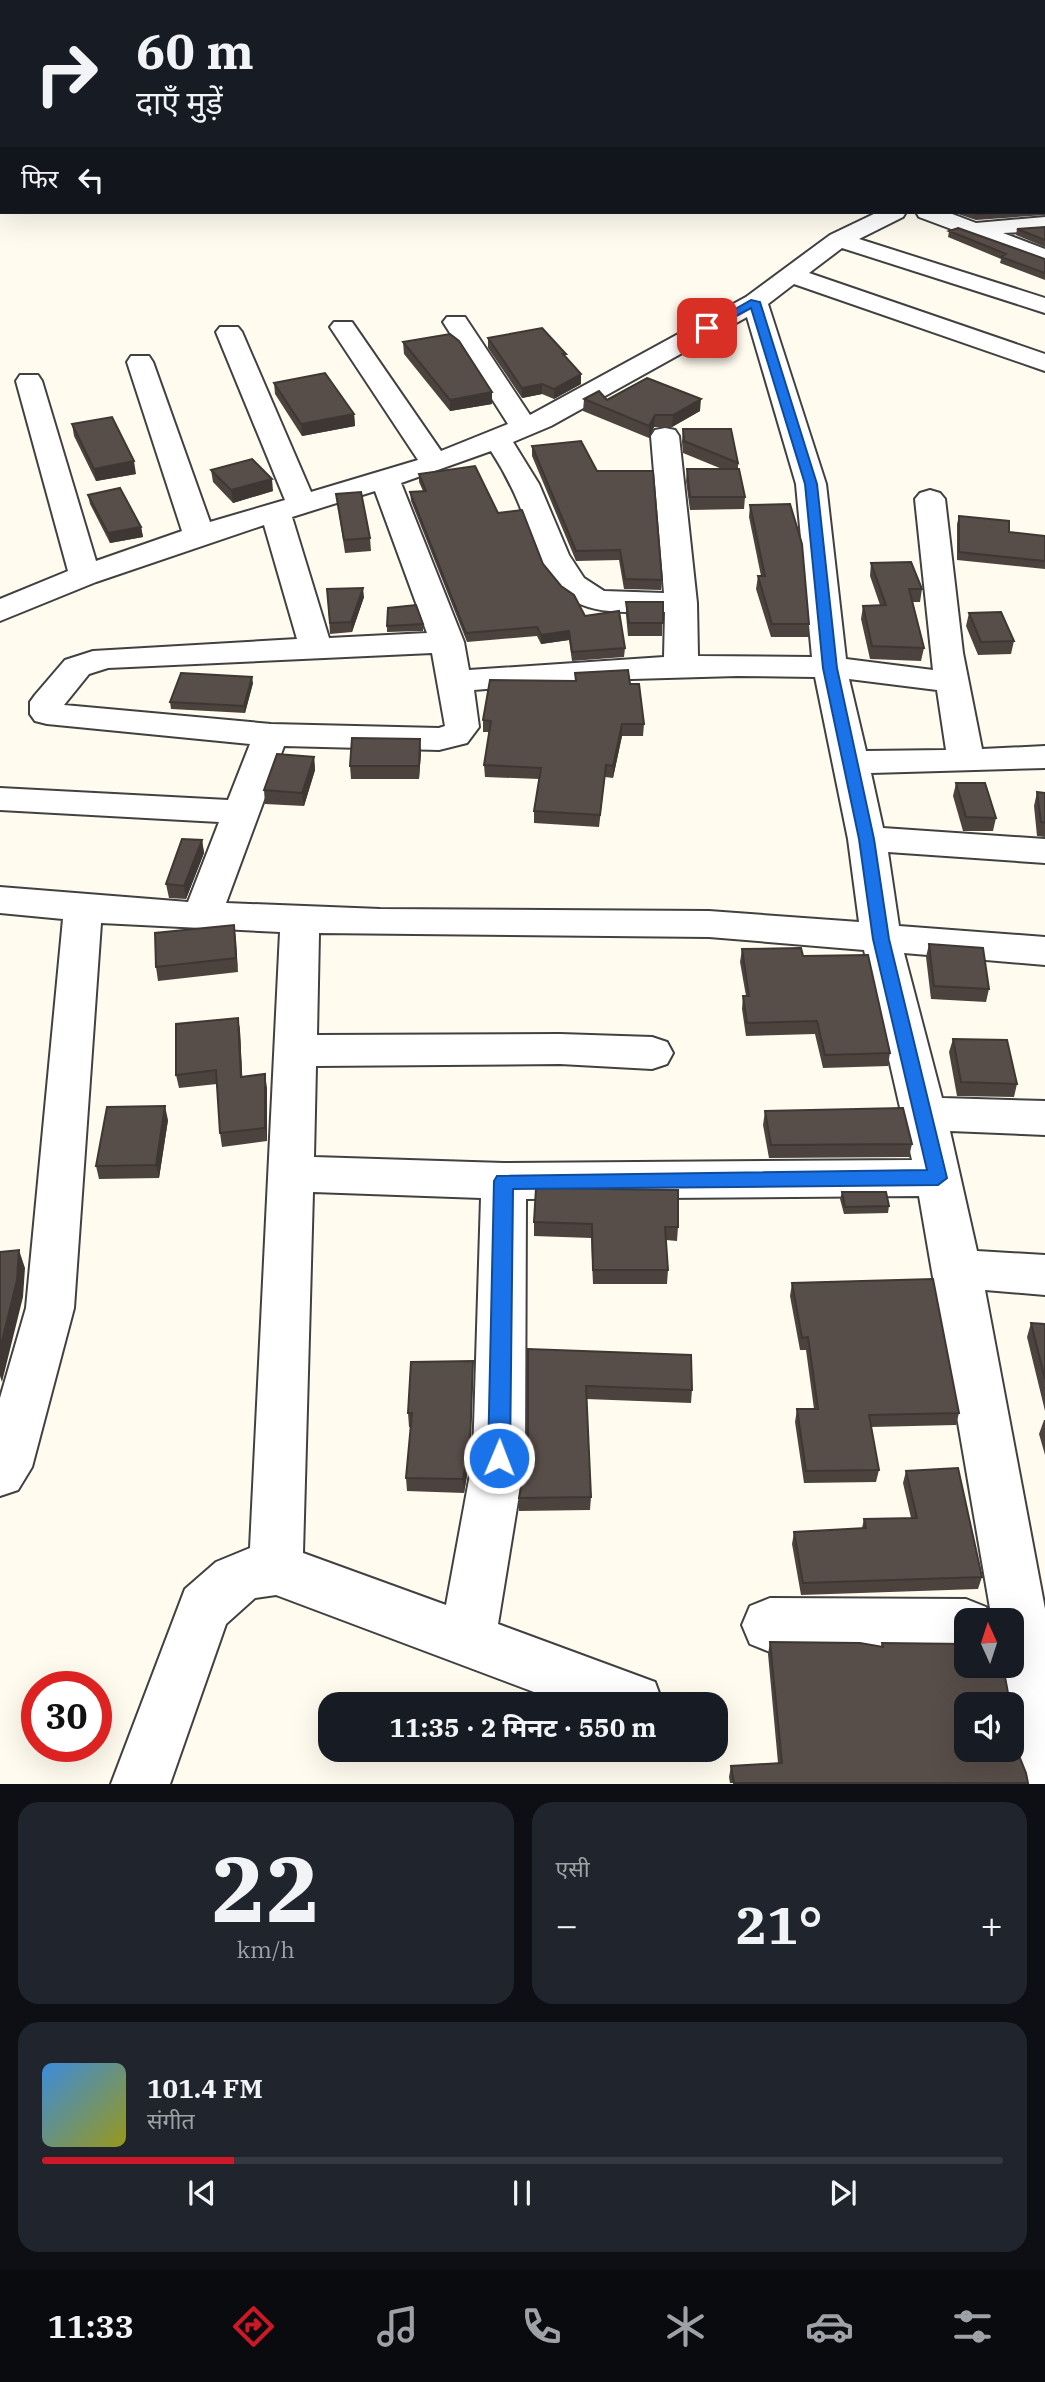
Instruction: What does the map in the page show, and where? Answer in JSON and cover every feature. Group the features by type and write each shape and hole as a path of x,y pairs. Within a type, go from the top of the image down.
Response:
{"street":[{"path":"0,611 85,575 199,535 435,464 511,433 755,302 838,240 891,214"},
{"path":"932,214 1045,257"},
{"path":"969,228 1045,225"},
{"path":"838,240 925,265 1045,306"},
{"path":"793,276 1045,363"},
{"path":"755,302 811,484 830,668 867,839 881,939 924,1114 957,1269 1013,1608"},
{"path":"456,322 511,433 548,544 574,588 588,598 600,600 681,603"},
{"path":"343,327 435,464"},
{"path":"229,332 288,507 315,646"},
{"path":"140,362 199,535"},
{"path":"29,381 85,575"},
{"path":"665,436 681,603 681,667"},
{"path":"385,479 448,642 458,681 462,727 455,736 439,739 271,735 47,714 47,702 77,667 98,660 315,646 448,642"},
{"path":"930,499 951,682 966,761"},
{"path":"458,681 590,669 681,667 830,668 951,682"},
{"path":"203,915 271,735"},
{"path":"850,762 1045,757"},
{"path":"0,799 243,813"},
{"path":"867,839 1045,851"},
{"path":"0,900 145,914 300,919 709,924 1045,951"},
{"path":"0,1473 6,1467 50,1308 83,908"},
{"path":"276,1569 300,919"},
{"path":"295,1051 560,1049 652,1053"},
{"path":"924,1114 1045,1118"},
{"path":"290,1174 504,1181 938,1178"},
{"path":"467,1640 499,1458 504,1181"},
{"path":"957,1269 1045,1275"},
{"path":"140,1783 204,1608 221,1588 238,1576 276,1569 608,1692"},
{"path":"770,1625 954,1626"},
{"path":"1024,1664 1045,1764"}],"building":[{"path":"1045,227 1045,240 1017,229"},
{"path":"958,228 1045,259 1045,273 1001,257 1006,254 949,231"},
{"path":"542,328 581,374 554,389 542,384 522,388 488,338"},
{"path":"450,334 459,341 492,392 450,400 403,342"},
{"path":"325,373 354,414 301,424 274,383"},
{"path":"647,378 701,399 673,415 655,415 649,426 584,399 599,391 607,400"},
{"path":"112,417 134,461 94,469 72,424"},
{"path":"683,429 731,429 738,463 684,441"},
{"path":"581,441 597,471 653,471 662,580 625,579 620,550 576,551 532,446"},
{"path":"252,459 272,479 231,490 211,470"},
{"path":"475,466 498,513 522,510 543,564 561,586 574,595 585,616 619,611 625,648 572,652 569,631 541,635 537,627 466,633 410,492 426,491 419,474"},
{"path":"687,469 739,469 745,497 690,497"},
{"path":"120,488 141,527 108,533 88,495"},
{"path":"361,492 370,538 344,540 336,494"},
{"path":"790,504 802,544 809,624 772,624 758,576 765,576 750,505"},
{"path":"959,516 1009,521 1009,532 1045,536 1045,561 959,552"},
{"path":"911,562 922,589 909,589 924,648 872,646 863,606 886,605 871,563"},
{"path":"363,588 351,622 330,623 327,589"},
{"path":"626,602 663,602 663,623 629,623"},
{"path":"416,605 423,624 387,626 388,608"},
{"path":"1001,612 1014,641 981,642 969,613"},
{"path":"628,670 630,684 639,684 644,724 622,724 613,766 606,765 600,815 534,811 541,768 484,765 491,721 483,720 490,680 576,681 575,673"},
{"path":"181,673 252,677 244,706 170,702"},
{"path":"352,738 420,739 419,766 350,766"},
{"path":"277,754 314,757 302,793 264,790"},
{"path":"956,783 985,783 996,818 966,817"},
{"path":"1037,792 1045,793 1045,823 1041,822"},
{"path":"182,839 202,840 184,886 166,884"},
{"path":"234,925 236,958 156,967 155,933"},
{"path":"929,944 983,948 989,989 934,986"},
{"path":"801,948 803,956 868,955 890,1053 825,1055 817,1021 747,1023 743,996 749,996 742,949"},
{"path":"238,1018 241,1077 265,1074 265,1128 220,1133 216,1070 176,1075 176,1024"},
{"path":"953,1039 1007,1040 1017,1084 961,1082"},
{"path":"165,1106 156,1165 96,1166 107,1107"},
{"path":"903,1108 912,1144 771,1145 765,1111"},
{"path":"536,1188 678,1190 678,1227 665,1227 668,1270 593,1270 592,1224 534,1222"},
{"path":"842,1192 886,1192 889,1206 845,1207"},
{"path":"19,1250 17,1280 0,1349 0,1252"},
{"path":"933,1279 959,1413 869,1415 879,1470 806,1471 797,1409 818,1409 808,1337 802,1338 792,1283"},
{"path":"1031,1323 1045,1324 1045,1379"},
{"path":"528,1349 691,1355 692,1390 586,1386 591,1497 519,1498 528,1445"},
{"path":"473,1361 470,1444 463,1479 406,1478 412,1413 408,1413 411,1362"},
{"path":"958,1468 982,1577 803,1583 794,1532 866,1528 864,1519 917,1518 906,1471"},
{"path":"770,1642 860,1643 883,1647 882,1643 954,1644 954,1678 1005,1678 1008,1692 954,1692 954,1762 1022,1762 1028,1783 734,1783 731,1766 782,1763"}],"route":[{"path":"499,1458 504,1181 938,1178 881,939 867,839 830,668 811,484 755,302 707,328"}]}
